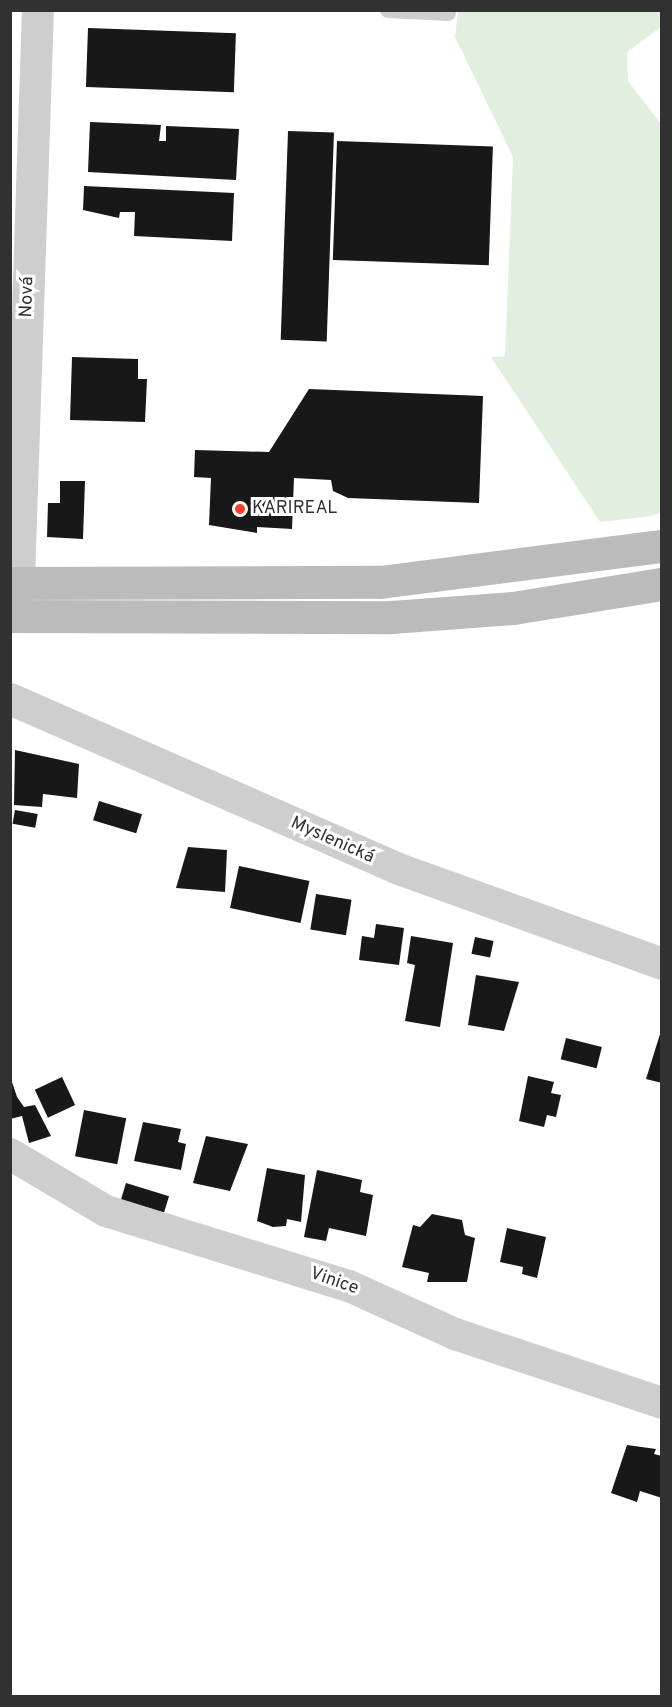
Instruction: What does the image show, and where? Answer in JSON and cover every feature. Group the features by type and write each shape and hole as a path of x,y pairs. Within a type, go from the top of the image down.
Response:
{"main road":[{"path":"14,583 259,586 380,582 513,568 662,546"},
{"path":"14,616 265,621 513,608 662,584"}],"street":[{"name":"Nová","path":"14,616 38,10"},
{"name":"Myslenická","path":"10,699 396,868 662,964"},
{"name":"Vinice","path":"10,1154 106,1210 349,1286 455,1334 662,1403"}],"lane":[{"path":"388,10 448,13"}],"green space":[{"path":"458,10 661,11 661,27 627,52 628,81 661,124 662,512 652,516 600,522 491,357 505,356 513,157 455,37"}],"building":[{"path":"88,28 236,33 234,92 86,87"},
{"path":"90,122 161,125 159,141 166,141 166,126 239,129 236,180 88,172"},
{"path":"288,131 334,133 327,341 281,340"},
{"path":"337,141 493,146 489,265 333,260"},
{"path":"84,186 234,193 232,241 134,236 135,212 120,212 119,218 83,210"},
{"path":"72,357 138,359 138,379 147,379 145,422 70,420"},
{"path":"309,389 483,396 479,503 348,498 333,491 331,480 294,478 292,529 257,527 257,533 209,525 211,478 194,477 195,450 269,452"},
{"path":"60,481 85,481 83,539 47,537 48,503 60,503"},
{"path":"15,750 79,764 77,798 43,794 42,807 14,805"},
{"path":"99,801 142,814 136,833 93,820"},
{"path":"15,810 38,814 35,828 13,824"},
{"path":"188,847 227,850 225,892 176,888"},
{"path":"239,866 309,881 300,923 230,908"},
{"path":"316,894 352,900 346,935 310,930"},
{"path":"376,924 404,928 399,965 359,960 362,936 374,938"},
{"path":"411,936 453,943 440,1027 405,1021 415,965 407,963"},
{"path":"475,937 494,941 490,958 471,954"},
{"path":"476,975 519,982 504,1031 468,1025"},
{"path":"662,1031 662,1083 646,1079"},
{"path":"566,1038 602,1047 597,1068 561,1059"},
{"path":"10,1076 17,1097 24,1107 35,1105 51,1136 29,1143 22,1116 10,1119"},
{"path":"528,1076 554,1082 551,1093 561,1095 556,1117 547,1115 544,1127 519,1121"},
{"path":"62,1077 75,1105 48,1118 35,1090"},
{"path":"84,1110 126,1118 117,1164 75,1156"},
{"path":"143,1122 181,1129 178,1142 186,1144 181,1170 134,1161"},
{"path":"206,1136 248,1144 230,1191 193,1183"},
{"path":"267,1168 305,1175 301,1222 287,1219 286,1226 273,1227 257,1221"},
{"path":"317,1170 362,1180 360,1192 373,1195 366,1236 329,1228 326,1241 304,1237"},
{"path":"126,1183 169,1196 162,1218 119,1205"},
{"path":"432,1214 462,1220 465,1235 475,1238 467,1282 427,1282 429,1273 402,1267 413,1225 420,1227"},
{"path":"507,1228 546,1237 537,1278 522,1274 523,1267 500,1262"},
{"path":"627,1445 656,1449 654,1454 662,1456 662,1498 640,1491 637,1502 611,1493"}],"place":[{"name":"KARIREAL","path":"240,509"}]}
